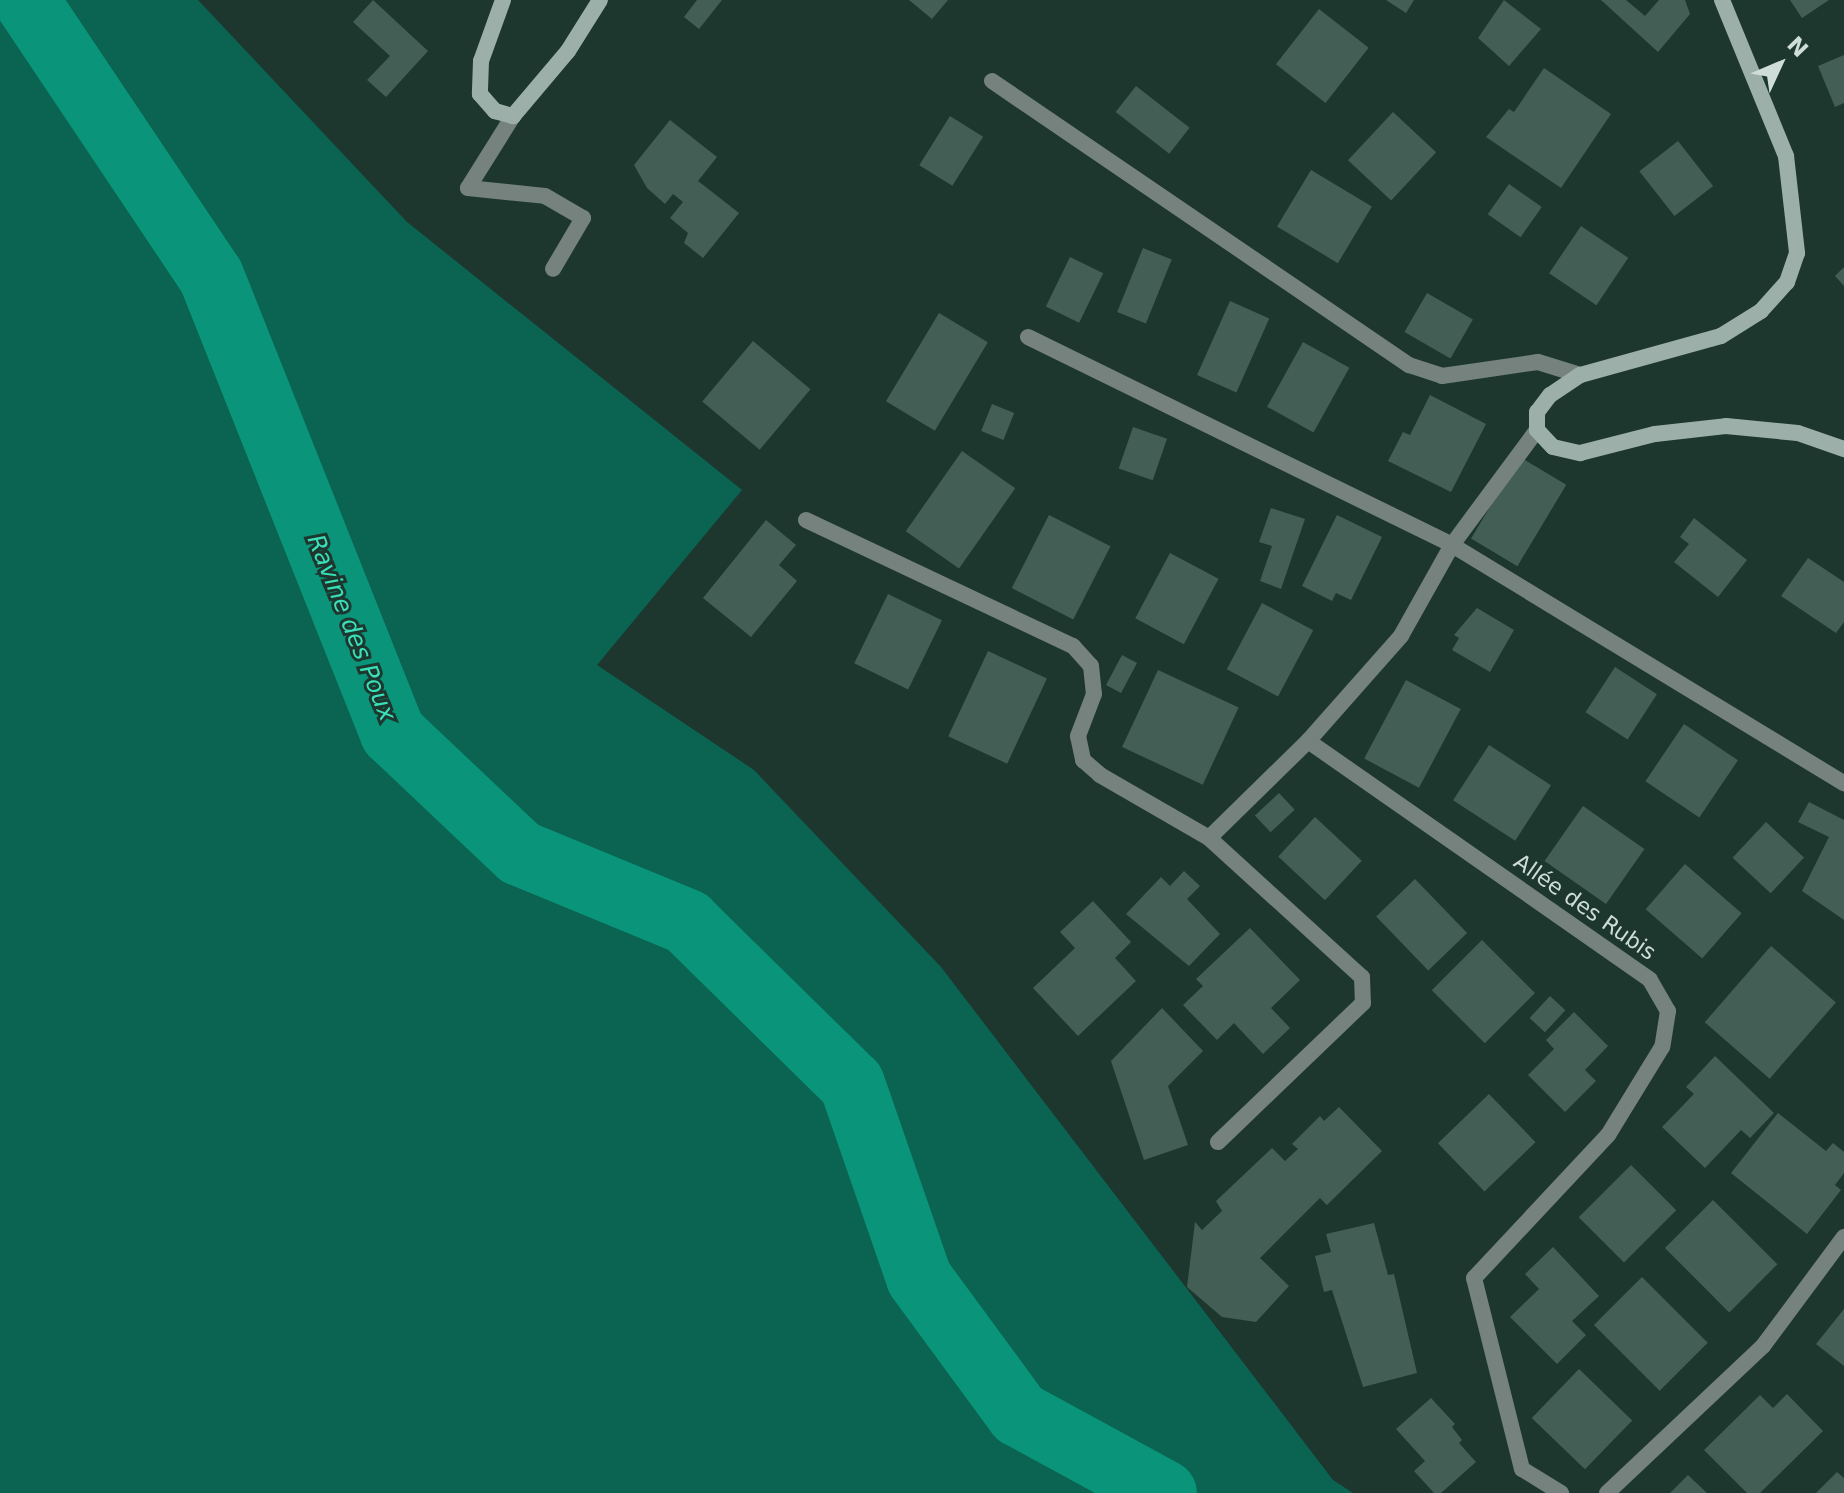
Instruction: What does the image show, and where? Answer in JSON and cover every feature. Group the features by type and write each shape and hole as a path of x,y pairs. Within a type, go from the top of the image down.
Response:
{"main road":[{"path":"503,0 481,61 480,94 495,111 513,116 568,51 600,0"},
{"path":"1722,0 1786,156 1797,253 1787,282 1761,311 1721,336 1580,375 1550,395 1537,412 1537,430 1553,447 1580,453 1655,434 1726,426 1798,433 1844,449"}],"street":[{"path":"992,81 1409,365 1442,376 1538,362 1580,375"},
{"path":"513,116 468,188 545,196 583,218 553,269"},
{"path":"1028,337 1452,545 1844,783"},
{"path":"1209,838 1308,741 1401,636 1452,545 1537,430"},
{"path":"806,520 1073,646 1091,666 1094,694 1078,736 1083,760 1100,775 1209,838 1362,977 1363,1003 1218,1142"},
{"name":"Allée des Rubis","path":"1308,741 1650,980 1668,1011 1662,1047 1608,1135 1474,1278 1522,1469 1561,1493"},
{"path":"1607,1493 1763,1346 1844,1237"}],"green space":[{"path":"0,0 198,0 407,222 742,490 597,665 754,770 941,967 1333,1480 1353,1493 0,1493"}],"building":[{"path":"373,0 428,51 386,97 367,80 390,56 353,22"},
{"path":"697,0 722,0 699,29 684,17"},
{"path":"909,0 948,0 932,19"},
{"path":"1386,0 1414,0 1406,13"},
{"path":"1504,0 1541,29 1509,66 1478,38"},
{"path":"1601,0 1626,0 1645,16 1659,0 1685,0 1690,14 1658,52"},
{"path":"1790,0 1829,0 1802,18"},
{"path":"1319,9 1369,48 1326,103 1276,64"},
{"path":"1844,55 1844,103 1835,107 1818,66"},
{"path":"1544,68 1611,114 1561,188 1486,137 1509,109 1514,112"},
{"path":"1136,86 1190,128 1169,154 1116,112"},
{"path":"1393,112 1436,152 1391,201 1348,160"},
{"path":"950,116 983,137 952,186 919,165"},
{"path":"670,120 717,157 698,181 739,213 703,258 684,243 688,233 670,218 683,202 673,194 665,204 647,188 634,165"},
{"path":"1678,141 1713,186 1674,216 1639,171"},
{"path":"1311,170 1372,207 1338,263 1277,227"},
{"path":"1509,184 1542,207 1521,237 1488,214"},
{"path":"1581,226 1628,258 1596,305 1549,273"},
{"path":"1143,248 1172,260 1146,324 1117,312"},
{"path":"1070,257 1103,273 1079,323 1046,306"},
{"path":"1844,267 1844,286 1835,276"},
{"path":"1427,293 1473,320 1450,358 1404,332"},
{"path":"1230,301 1269,318 1236,392 1197,375"},
{"path":"939,313 988,342 935,431 886,401"},
{"path":"753,341 810,389 760,450 702,402"},
{"path":"1303,342 1349,368 1313,432 1267,407"},
{"path":"1430,395 1486,424 1451,492 1388,461 1403,432 1410,435"},
{"path":"992,404 1014,413 1003,440 981,431"},
{"path":"1133,427 1167,439 1153,480 1119,469"},
{"path":"962,451 1015,488 959,569 906,531"},
{"path":"1520,457 1566,485 1517,566 1471,538"},
{"path":"1271,508 1305,519 1281,589 1260,581 1272,546 1259,542"},
{"path":"1049,515 1110,546 1073,619 1012,588"},
{"path":"1337,515 1382,537 1351,600 1336,593 1332,601 1302,586"},
{"path":"1694,518 1747,560 1718,597 1674,562 1689,544 1680,537"},
{"path":"766,520 796,545 779,565 797,581 751,637 703,598"},
{"path":"1170,553 1219,579 1184,644 1135,618"},
{"path":"1808,558 1844,582 1844,622 1836,633 1781,596"},
{"path":"888,594 942,620 908,690 854,663"},
{"path":"1262,603 1313,630 1278,696 1227,669"},
{"path":"1477,608 1514,630 1490,672 1452,650 1459,638 1454,635"},
{"path":"988,651 1047,678 1007,764 948,736"},
{"path":"1122,655 1137,663 1121,693 1106,685"},
{"path":"1615,667 1657,694 1628,740 1586,712"},
{"path":"1158,670 1239,708 1203,785 1122,747"},
{"path":"1406,680 1461,709 1419,788 1364,759"},
{"path":"1684,724 1738,760 1699,818 1645,781"},
{"path":"1489,745 1551,785 1515,841 1453,800"},
{"path":"1279,793 1295,810 1271,832 1255,816"},
{"path":"1809,802 1844,820 1844,920 1802,891 1829,837 1798,822"},
{"path":"1583,806 1644,849 1606,904 1545,861"},
{"path":"1315,817 1362,861 1325,900 1278,856"},
{"path":"1766,822 1804,857 1771,893 1733,858"},
{"path":"1685,864 1742,913 1702,958 1646,909"},
{"path":"1184,871 1200,886 1187,899 1220,934 1189,966 1126,914 1161,877 1170,886"},
{"path":"1415,879 1467,933 1428,970 1376,917"},
{"path":"1093,901 1131,942 1115,958 1136,981 1078,1036 1033,988 1075,948 1060,932"},
{"path":"1250,928 1300,980 1271,1008 1290,1028 1263,1054 1234,1023 1217,1040 1183,1005 1203,986 1196,979"},
{"path":"1482,940 1535,993 1485,1043 1432,990"},
{"path":"1771,946 1836,1002 1770,1079 1705,1022"},
{"path":"1550,996 1565,1010 1545,1032 1530,1018"},
{"path":"1162,1008 1203,1051 1168,1086 1188,1145 1144,1160 1111,1061"},
{"path":"1574,1012 1608,1046 1585,1070 1596,1081 1565,1112 1528,1075 1554,1049 1546,1040"},
{"path":"1715,1056 1774,1113 1750,1138 1741,1130 1705,1168 1662,1127 1694,1094 1686,1087"},
{"path":"1489,1094 1536,1142 1484,1192 1438,1143"},
{"path":"1339,1107 1382,1151 1327,1205 1320,1198 1260,1258 1289,1286 1256,1322 1222,1317 1187,1287 1195,1222 1202,1230 1222,1211 1216,1201 1272,1148 1285,1161 1298,1149 1292,1144 1320,1116 1324,1121"},
{"path":"1778,1113 1826,1151 1833,1143 1844,1152 1844,1173 1835,1185 1841,1190 1807,1234 1731,1173"},
{"path":"1631,1165 1676,1210 1624,1263 1579,1217"},
{"path":"1713,1200 1777,1264 1729,1312 1665,1248"},
{"path":"1374,1223 1388,1275 1394,1274 1417,1373 1363,1387 1332,1290 1324,1292 1315,1256 1331,1252 1326,1234"},
{"path":"1553,1247 1599,1296 1572,1321 1586,1335 1557,1364 1510,1317 1539,1289 1525,1274"},
{"path":"1642,1277 1708,1343 1660,1391 1594,1325"},
{"path":"1844,1309 1844,1366 1816,1344"},
{"path":"1579,1369 1632,1420 1585,1469 1532,1418"},
{"path":"1787,1394 1823,1431 1760,1493 1747,1493 1704,1450 1760,1395 1773,1408"},
{"path":"1431,1398 1455,1424 1452,1427 1462,1440 1459,1443 1476,1462 1441,1493 1434,1493 1414,1471 1425,1461 1396,1429"},
{"path":"1837,1472 1844,1478 1844,1493 1816,1493"},
{"path":"1688,1475 1707,1493 1670,1493"}],"waterway":[{"name":"Ravine des Poux","path":"26,0 211,276 393,733 520,853 687,922 852,1084 919,1278 1019,1414 1164,1493"}]}
